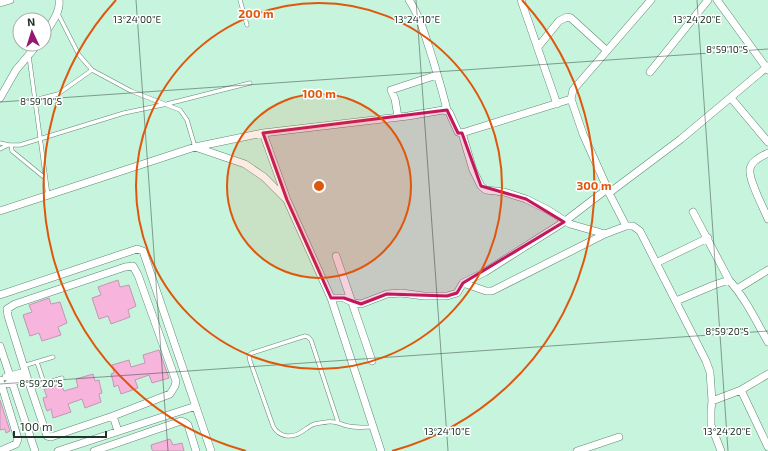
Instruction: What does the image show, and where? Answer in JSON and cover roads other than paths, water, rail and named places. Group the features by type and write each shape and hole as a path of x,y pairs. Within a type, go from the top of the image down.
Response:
{"street":[{"path":"0,3 10,0"},
{"path":"52,20 57,11 59,0"},
{"path":"409,0 416,11 424,33 447,110 458,132 462,133 473,170 481,186 486,190 504,192 526,199 548,210 564,222 605,234"},
{"path":"521,0 557,104"},
{"path":"626,226 608,191 583,134 571,99 573,90 606,50 651,0"},
{"path":"650,72 708,0"},
{"path":"330,298 344,298 351,302 361,304 387,294 401,293 424,296 447,296 457,292 463,283 485,272 564,222 680,139 767,68 717,0"},
{"path":"538,47 559,21 566,17 571,18 606,50"},
{"path":"0,98 16,70 29,54"},
{"path":"398,117 395,99 391,90 437,75"},
{"path":"731,98 768,142"},
{"path":"462,133 571,99"},
{"path":"0,211 195,147 262,133 447,110"},
{"path":"262,133 287,200 330,298 381,451"},
{"path":"195,147 245,164 264,177 287,200"},
{"path":"768,153 753,162 750,169 751,178 768,219"},
{"path":"694,212 729,280 737,288 749,307 768,342"},
{"path":"463,283 486,291 492,291 605,234 626,226 633,226 640,231 706,361 710,372 712,401 710,415 711,425 721,451"},
{"path":"656,263 708,238"},
{"path":"0,295 137,249 143,251 146,256 211,451"},
{"path":"336,256 372,361"},
{"path":"133,266 138,275 176,381 170,394 113,416 51,437 47,436 30,388 7,309 15,304 125,267 133,266"},
{"path":"737,288 768,270"},
{"path":"676,301 729,280"},
{"path":"0,346 35,451"},
{"path":"0,451 16,444 18,440 1,381 11,379 25,372"},
{"path":"712,401 740,390 768,374"},
{"path":"740,390 768,447"},
{"path":"58,451 196,406"},
{"path":"113,416 118,431"},
{"path":"94,451 181,421 188,425 196,451"},
{"path":"577,451 619,437"}],"lane":[{"path":"240,0 247,25"},
{"path":"57,11 79,55 92,70 131,91 180,110 187,120 195,147"},
{"path":"29,54 48,196"},
{"path":"35,100 58,94 92,70"},
{"path":"0,143 20,145 124,113 167,104 250,83"},
{"path":"0,149 10,145"},
{"path":"10,145 12,151 46,179"},
{"path":"338,422 311,340 308,337 305,336 252,353 250,355 250,361 276,431 286,436 292,436 298,435 313,425 338,422 346,426 372,427"},
{"path":"25,372 37,362 52,357"},
{"path":"37,362 44,383"},
{"path":"30,388 62,378"}]}
